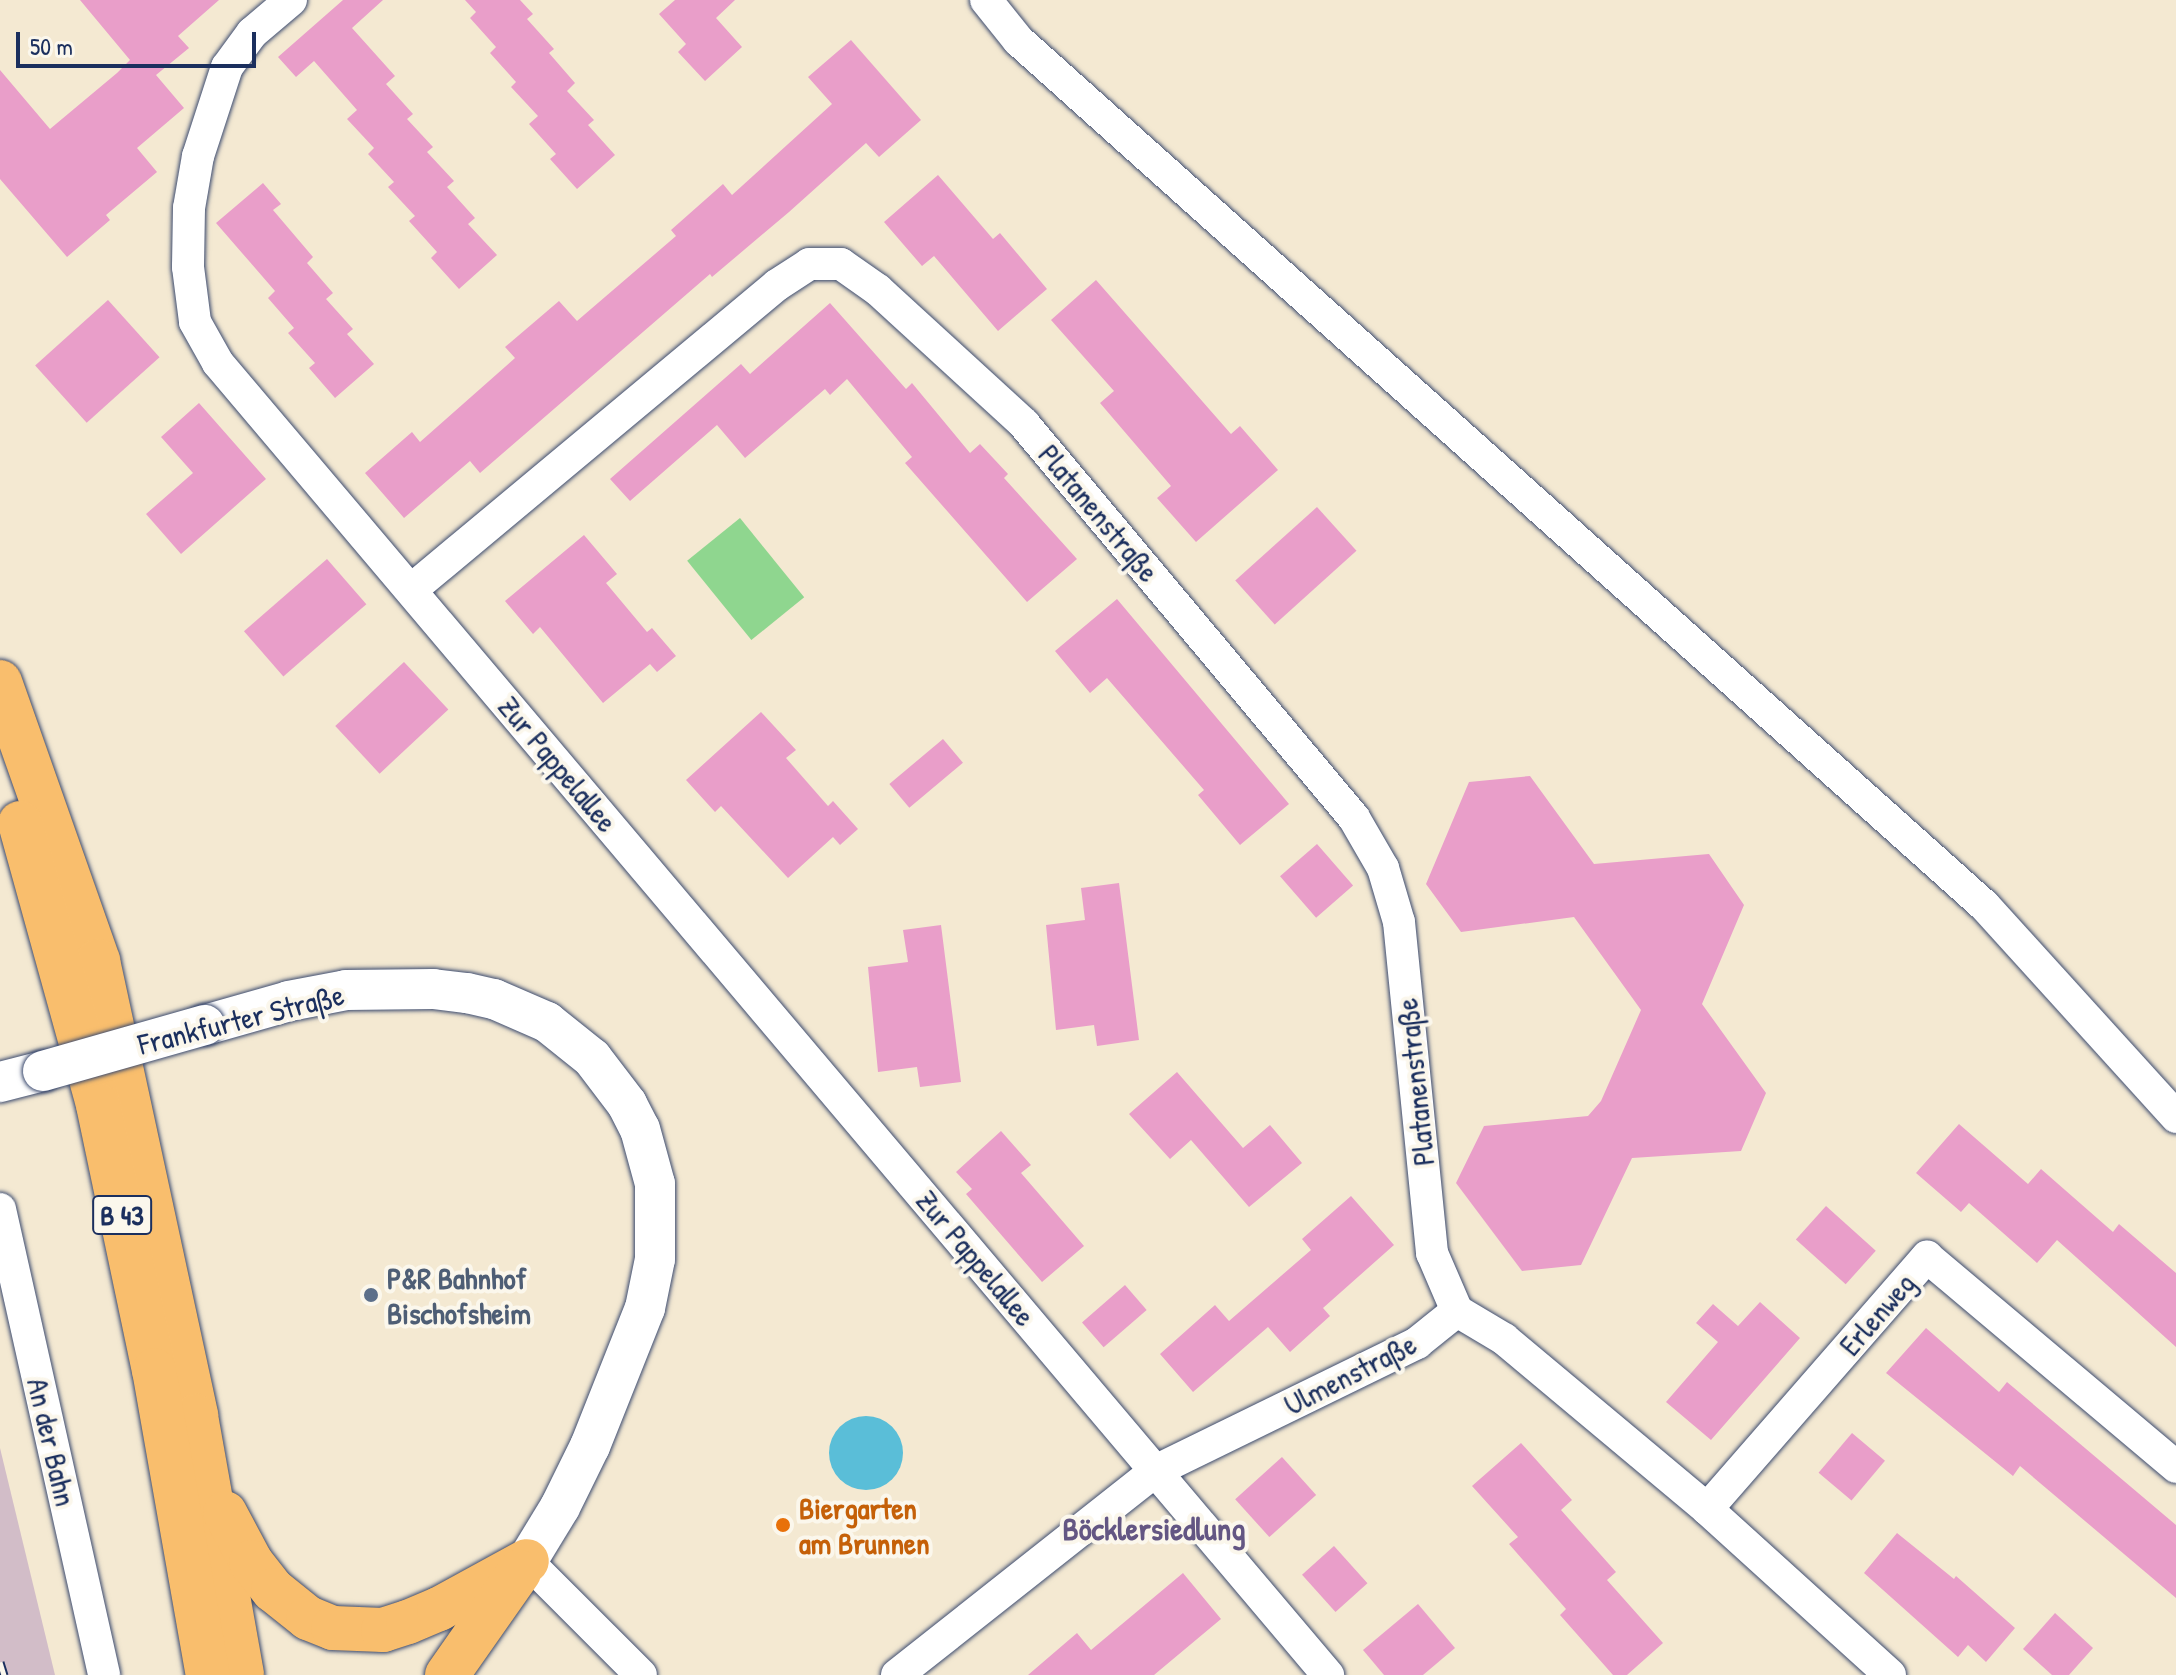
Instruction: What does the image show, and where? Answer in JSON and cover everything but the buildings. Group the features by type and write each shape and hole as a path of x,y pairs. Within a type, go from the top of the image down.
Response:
{"highway":[{"name":"B 43","path":"0,682 98,961 196,1416 242,1675"},
{"name":"B 43","path":"0,764 62,966 98,1105 154,1370 208,1675"},
{"path":"196,1416 226,1515 251,1562 273,1590 308,1618 333,1628 383,1630 439,1609 527,1561"},
{"path":"447,1675 527,1561"}],"street":[{"name":"Zur Pappelallee","path":"291,0 252,33 227,67 207,126 189,208 188,267 195,322 218,363 1328,1675"},
{"path":"986,0 1018,40 1985,906 2176,1117"},
{"name":"Platanenstraße","path":"411,590 777,285 809,264 841,264 878,290 1024,424 1354,818 1383,868 1399,922 1432,1253 1457,1311"},
{"name":"Frankfurter Straße","path":"0,1082 289,1001 346,990 433,989 494,999 547,1022 581,1049 611,1080 640,1129 655,1184 655,1259 645,1308 596,1433 560,1507 527,1561"},
{"name":"An der Bahn","path":"0,1209 104,1675"},
{"name":"Erlenweg","path":"1707,1509 1927,1257 2176,1467"},
{"path":"1457,1311 1504,1339 1707,1509 1890,1675"},
{"name":"Ulmenstraße","path":"897,1675 1155,1471 1417,1343 1457,1311"},
{"path":"527,1561 641,1675"}],"shaded area":[{"path":"0,1448 55,1675 0,1675"}],"green space":[{"path":"740,518 804,597 751,640 687,561"}],"water":[{"path":"866,1416 887,1422 897,1432 903,1453 897,1474 887,1484 866,1490 845,1484 835,1474 829,1453 835,1432 845,1422"}],"railway":[{"path":"0,1662 4,1675"}],"place":[{"name":"P&R Bahnhof Bischofsheim","path":"371,1295"},
{"name":"Biergarten am Brunnen","path":"783,1525"}],"district":[{"name":"Böcklersiedlung","path":"1154,1529"}]}
